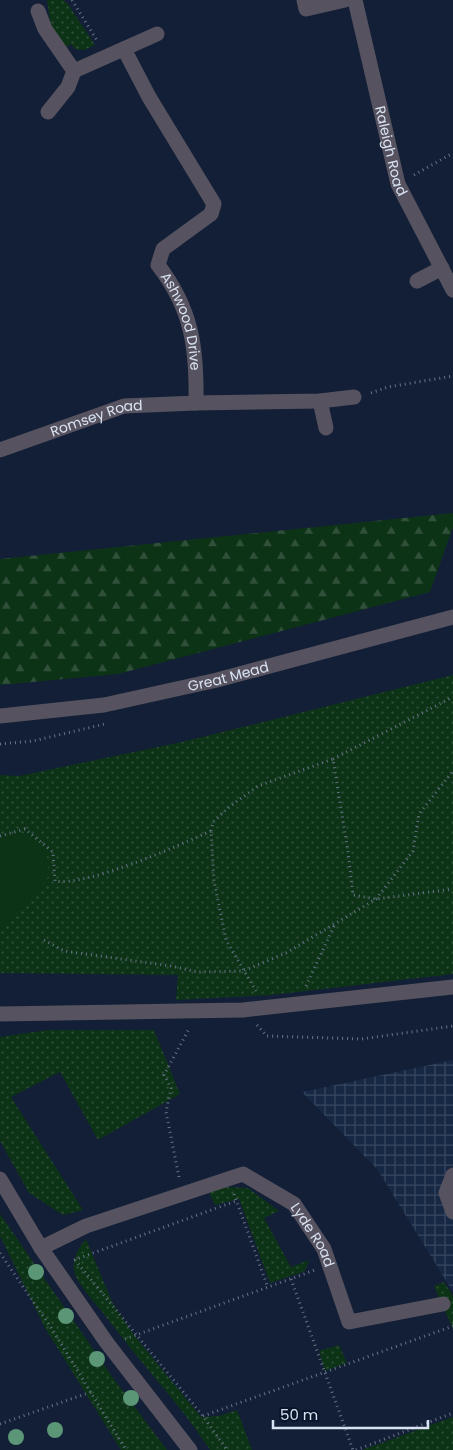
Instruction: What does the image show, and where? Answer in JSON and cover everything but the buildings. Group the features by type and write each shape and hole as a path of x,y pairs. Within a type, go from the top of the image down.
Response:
{"street":[{"path":"304,0 306,9 345,0"},
{"name":"Raleigh Road","path":"356,0 398,184 453,290"},
{"path":"38,11 45,29 74,70"},
{"path":"48,112 68,87 74,70 157,34"},
{"name":"Ashwood Drive","path":"124,48 149,98 214,204 211,214 163,249 158,265 174,286 187,315 197,367 196,403"},
{"path":"416,281 442,268"},
{"path":"196,403 320,401 354,397"},
{"path":"320,401 326,428"},
{"name":"Romsey Road","path":"0,450 124,406 196,403"},
{"name":"Great Mead","path":"0,716 104,705 217,680 453,617"},
{"path":"0,1014 249,1009 453,987"},
{"name":"Lyde Road","path":"41,1248 86,1226 243,1174 294,1204 324,1249 349,1322 443,1304"},
{"path":"453,1175 446,1193 453,1212"},
{"path":"0,1179 41,1248 108,1345 190,1450"}],"path":[{"path":"72,0 106,56"},
{"path":"398,184 453,153"},
{"path":"354,397 388,386 453,376"},
{"path":"453,697 430,707 332,759 258,786 229,807 213,822 211,831 214,881 226,940 262,1001 249,1009 257,1024 267,1036 362,1039 453,1026"},
{"path":"332,759 348,852 353,896 376,899 453,889"},
{"path":"44,940 64,950 171,966 198,972 243,971 286,953 336,921 376,899 413,851 419,814 453,771"},
{"path":"0,836 25,829 35,835 53,852 56,881 66,883 84,879 156,854 211,831"},
{"path":"301,1003 303,991 336,921"},
{"path":"182,1194 166,1112 171,1088 164,1075 199,1011"},
{"path":"228,1179 268,1288"},
{"path":"54,1267 236,1201"},
{"path":"0,1252 52,1329 126,1450"},
{"path":"75,1260 203,1416 227,1450"},
{"path":"108,1345 268,1288 329,1264"},
{"path":"291,1279 355,1450 453,1413"},
{"path":"203,1416 453,1326"},
{"path":"0,1424 91,1392"}],"shaded area":[{"path":"453,1060 453,1292 377,1169 302,1092"}],"green space":[{"path":"47,0 63,0 68,4 95,45 84,50 75,49 71,44 63,49 52,35"},
{"path":"453,513 453,527 430,592 118,674 0,685 0,559"},
{"path":"453,675 453,974 271,995 176,1000 178,975 0,973 0,775 19,776 182,742"},
{"path":"23,833 38,841 48,859 48,877 9,924 0,929 0,842 9,835"},
{"path":"48,1030 154,1030 180,1094 98,1140 60,1072 11,1097 83,1210 63,1215 29,1193 0,1141 0,1037"},
{"path":"225,1187 248,1188 279,1211 264,1218 291,1267 309,1260 305,1271 270,1283 239,1199 215,1205 208,1190"},
{"path":"0,1214 111,1375 167,1450 121,1450 45,1328 0,1236"},
{"path":"86,1239 112,1302 133,1334 201,1417 219,1416 237,1410 252,1450 210,1450 185,1415 76,1277 74,1262 77,1252"},
{"path":"444,1282 453,1296 453,1329 434,1286"},
{"path":"339,1345 347,1363 325,1371 319,1351"},
{"path":"453,1417 453,1450 362,1450"}]}
